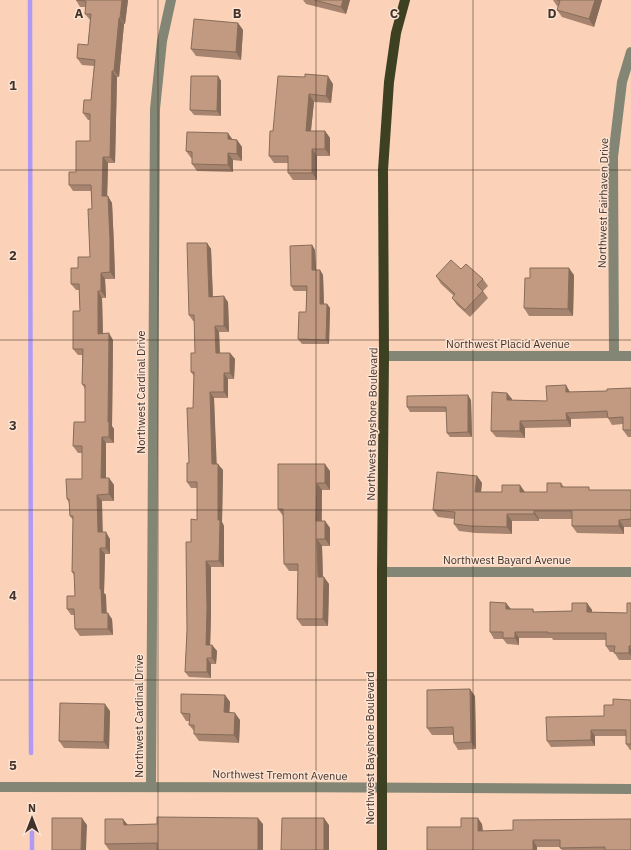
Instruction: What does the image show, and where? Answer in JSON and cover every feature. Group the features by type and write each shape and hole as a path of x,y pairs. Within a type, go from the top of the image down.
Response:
{"main road":[{"name":"Northwest Bayshore Boulevard","path":"382,850 384,356 383,170 389,82 396,33 405,0"}],"street":[{"name":"Northwest Cardinal Drive","path":"151,786 155,109 162,41 172,0"},
{"name":"Northwest Fairhaven Drive","path":"614,356 613,157 622,82 631,52"},
{"name":"Northwest Placid Avenue","path":"384,356 631,356"},
{"name":"Northwest Bayard Avenue","path":"382,572 631,572"},
{"name":"Northwest Tremont Avenue","path":"0,787 151,786 631,789"}],"building":[{"path":"76,0 122,0 114,71 112,71 110,157 103,157 102,196 108,196 110,272 101,273 101,291 98,291 98,334 109,333 109,437 102,437 101,478 109,478 109,494 97,495 98,532 106,532 106,548 100,548 100,589 102,613 108,613 108,629 75,629 74,609 67,609 67,596 75,596 74,572 72,572 73,516 70,516 66,479 82,479 82,446 73,446 74,422 85,422 85,385 82,384 83,349 73,349 73,311 80,311 79,284 71,284 71,268 78,268 78,257 90,257 88,209 92,209 91,185 69,185 69,172 76,172 76,141 90,141 90,114 83,113 84,100 91,100 95,60 77,58 78,44 88,45 91,14 85,14 86,1"},
{"path":"314,0 343,0 341,7"},
{"path":"557,0 595,0 589,19 557,10 560,1"},
{"path":"194,19 238,23 236,52 191,49"},
{"path":"305,74 328,76 326,96 309,94 306,131 325,131 325,149 312,149 312,173 288,173 288,156 269,156 270,131 273,131 278,76 305,77"},
{"path":"191,76 218,76 217,111 190,110"},
{"path":"187,132 228,133 228,139 237,140 237,154 228,153 228,165 192,164 192,152 186,151"},
{"path":"187,243 207,243 209,297 224,296 224,326 215,326 216,353 230,353 230,373 224,373 224,392 210,392 212,464 218,464 218,520 220,520 219,561 206,561 206,645 212,645 212,658 207,658 207,672 185,672 187,631 186,542 191,542 191,519 197,520 197,482 187,482 187,463 189,463 187,408 193,408 194,372 191,372 191,353 195,353 194,315 189,315"},
{"path":"312,245 312,270 320,270 320,304 327,304 326,340 298,339 299,312 306,312 307,286 291,286 290,246"},
{"path":"451,260 461,269 466,264 483,279 477,285 483,291 465,310 452,298 455,294 436,276"},
{"path":"530,268 569,268 568,309 524,308 525,278 530,278"},
{"path":"566,385 566,392 607,391 607,389 631,388 631,430 623,430 623,417 608,418 607,411 566,413 567,420 520,421 520,431 491,431 492,392 507,393 507,400 547,401 546,386"},
{"path":"468,395 468,432 447,433 446,407 407,407 407,396"},
{"path":"278,464 325,464 325,483 317,483 316,521 325,521 325,539 317,539 318,577 324,577 323,619 297,619 298,564 284,564 283,509 278,509"},
{"path":"437,472 477,476 475,492 502,492 502,485 520,485 520,492 547,492 547,483 561,483 561,487 589,487 589,490 631,490 631,519 619,520 619,526 572,526 572,511 534,511 534,514 507,514 507,527 454,524 455,512 433,510"},
{"path":"490,602 506,603 506,609 533,609 533,612 572,611 572,603 587,603 587,612 627,613 627,603 631,603 631,646 629,646 629,653 614,653 615,646 606,646 606,633 515,632 515,638 503,638 503,632 490,632"},
{"path":"470,689 471,742 454,743 453,727 427,728 427,690"},
{"path":"181,694 225,695 224,712 235,713 234,735 194,734 194,725 189,725 190,714 181,713"},
{"path":"613,699 631,700 631,744 626,744 626,730 591,730 591,740 547,741 546,717 604,716 604,705 613,705"},
{"path":"60,703 105,704 104,742 59,741"},
{"path":"157,817 258,818 258,850 157,850 157,843 105,844 105,819 123,819 124,825 157,824"},
{"path":"52,818 82,818 81,850 52,850"},
{"path":"282,818 324,818 324,850 281,850"},
{"path":"461,818 478,818 478,831 513,830 513,820 631,819 631,850 605,850 605,847 560,848 560,840 533,840 533,850 427,850 427,827 461,827"}],"waterway":[{"path":"30,0 31,753"},
{"path":"32,818 32,850"}]}
